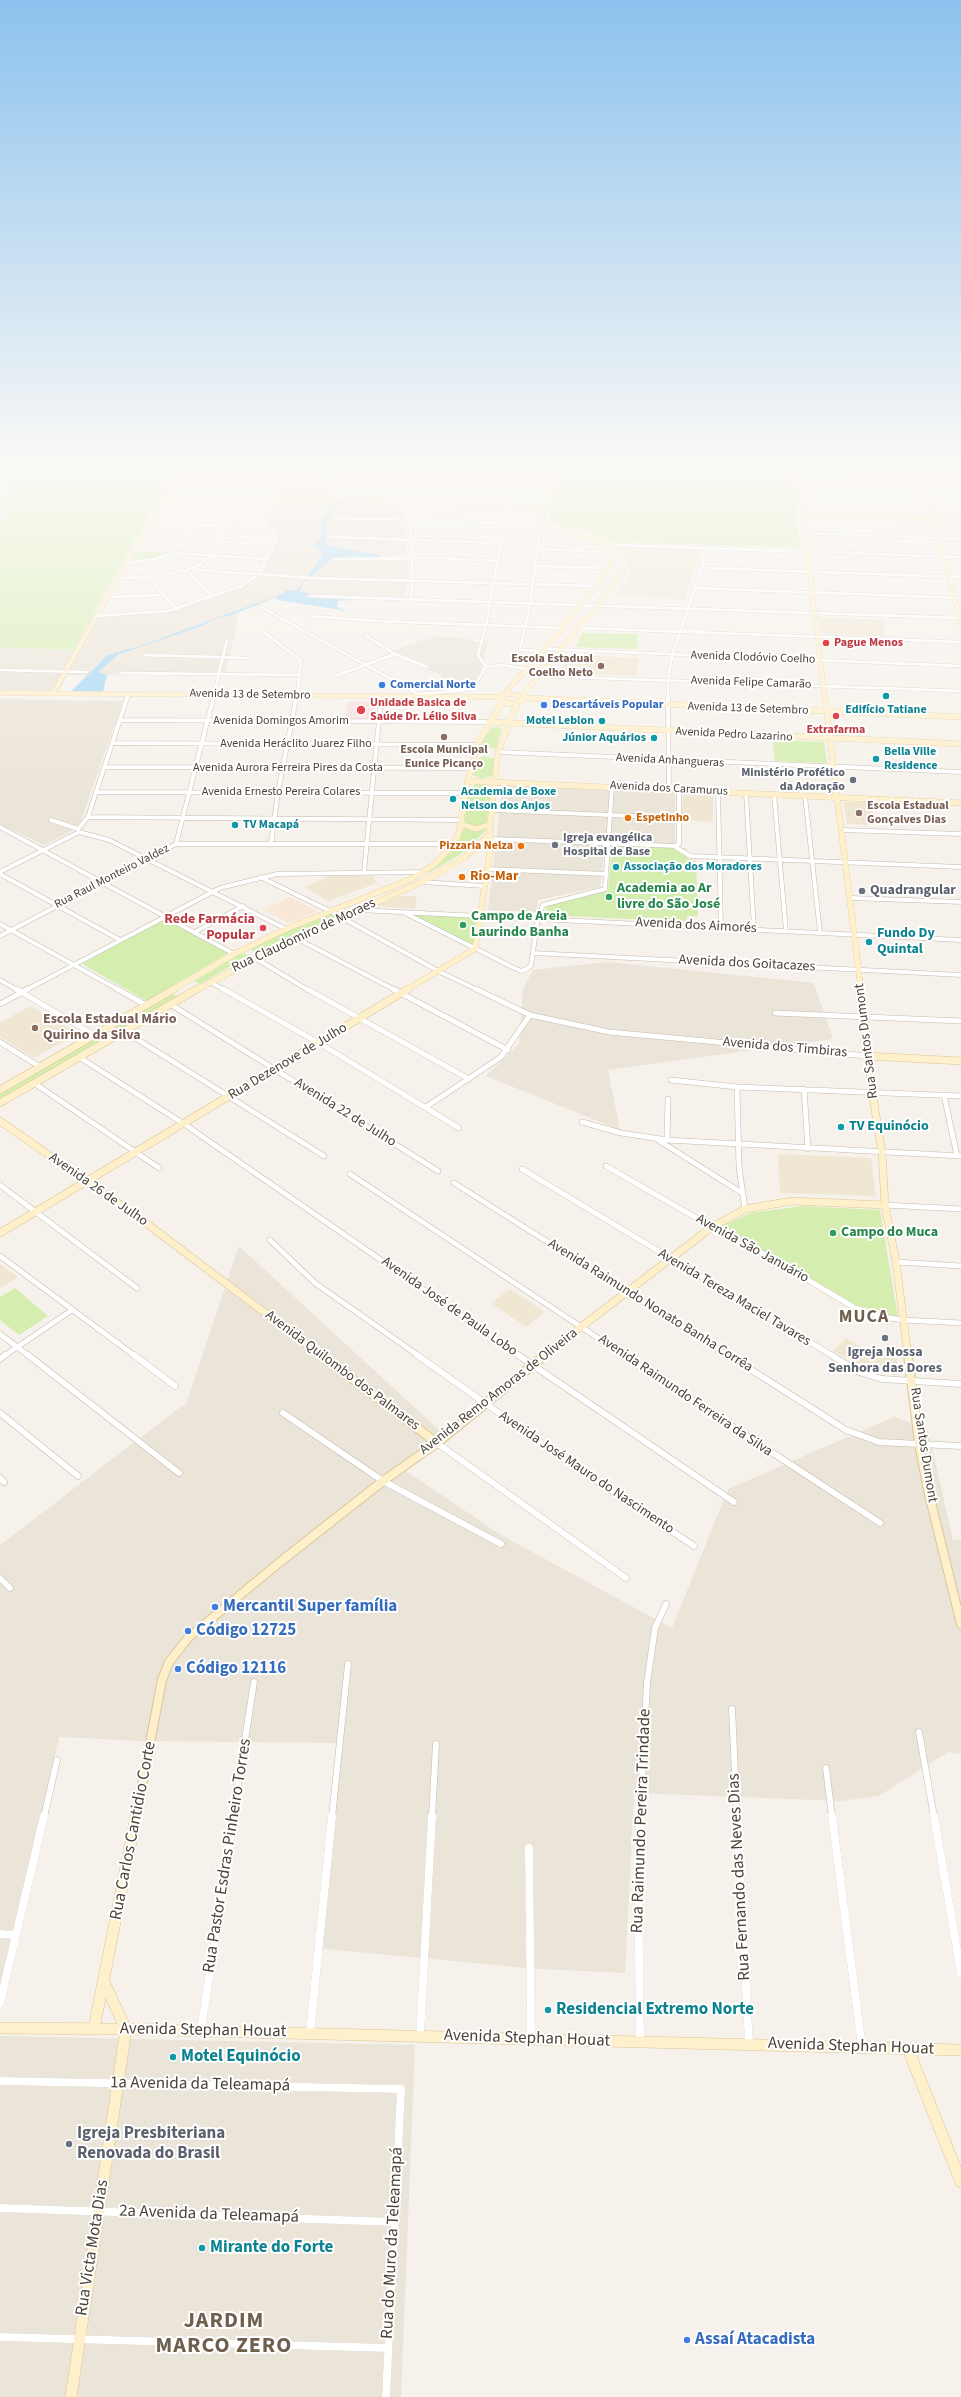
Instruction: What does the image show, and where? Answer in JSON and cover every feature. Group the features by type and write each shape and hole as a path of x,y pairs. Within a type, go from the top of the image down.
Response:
{"main road":[{"path":"53,693 118,579"},
{"name":"Rua Claudomiro de Moraes","path":"0,1090 234,954 286,929 397,885 424,872 434,865 454,844 461,822 465,793 477,745 501,699 544,650 602,579"},
{"path":"475,949 487,869 498,752 507,724 517,704 522,701 522,697 579,628 616,579"},
{"name":"Rua Santos Dumont","path":"810,579 825,686 837,797 851,898 872,1091 882,1153 885,1205 896,1262 920,1443 961,1624"},
{"path":"950,579 961,621"},
{"name":"Avenida 13 de Setembro","path":"0,693 53,693 129,696"},
{"name":"Avenida 13 de Setembro","path":"0,698 214,696 381,700 501,699 511,694 535,699 668,706 961,717"},
{"name":"Avenida 13 de Setembro","path":"296,697 416,695 501,699"},
{"path":"501,699 517,704"},
{"name":"Avenida Pedro Lazarino","path":"489,722 668,732 961,744"},
{"name":"Avenida dos Caramurus","path":"468,780 961,803"},
{"path":"461,822 476,829 491,824"},
{"name":"Rua Claudomiro de Moraes","path":"0,1103 185,995 255,958 296,938 422,882 464,857 490,837"},
{"name":"Rua Dezenove de Julho","path":"0,1233 360,1018 440,972 475,949"},
{"path":"188,980 193,985 201,987"},
{"path":"173,989 179,990 185,995"},
{"name":"Avenida dos Timbiras","path":"868,1056 961,1061"},
{"name":"Avenida 26 de Julho","path":"0,1121 87,1181 196,1261"},
{"name":"Avenida Remo Amoras de Oliveira","path":"162,1680 177,1650 203,1624 383,1481 437,1443 532,1365 712,1227 744,1209 792,1201 885,1205"},
{"name":"Avenida Quilombo dos Palmares","path":"196,1261 437,1443"},
{"name":"Rua Carlos Cantidio Corte","path":"94,2028 130,1855 162,1680"},
{"path":"103,1980 126,2029"},
{"name":"Avenida Stephan Houat","path":"0,2028 201,2030 961,2050"},
{"name":"Rua Victa Mota Dias","path":"71,2397 126,2029"},
{"path":"908,2049 959,2171 961,2182"}],"street":[{"path":"151,579 176,609"},
{"path":"195,579 212,596"},
{"path":"97,616 143,614 176,609 242,586 253,579"},
{"path":"354,579 596,586"},
{"path":"486,667 478,657 486,625 494,579"},
{"path":"526,627 533,579"},
{"path":"669,789 671,761 668,732 668,680 672,655 698,579"},
{"path":"411,600 413,580"},
{"path":"695,588 961,598"},
{"path":"108,597 165,595"},
{"path":"311,596 961,621"},
{"path":"261,607 416,695 467,690 476,683 486,667"},
{"path":"309,616 561,628"},
{"name":"Avenida Clodóvio Coelho","path":"526,627 520,650 961,666"},
{"path":"579,628 961,642"},
{"path":"265,633 300,660 300,675 278,792 271,844"},
{"path":"365,635 395,654 427,667"},
{"name":"Rua Raul Monteiro Valdez","path":"0,936 176,844 203,744 227,640"},
{"path":"145,654 248,658"},
{"path":"335,676 395,654"},
{"path":"486,667 502,665 526,669"},
{"path":"0,670 87,672"},
{"path":"120,673 300,675"},
{"name":"Avenida Felipe Camarão","path":"540,676 961,691"},
{"path":"0,873 79,830 88,817 129,696"},
{"path":"364,872 381,700"},
{"name":"Avenida Domingos Amorim","path":"121,720 489,722"},
{"name":"Avenida Heráclito Juarez Filho","path":"114,743 477,745"},
{"name":"Avenida Anhangueras","path":"498,752 671,761 961,772"},
{"name":"Avenida Aurora Ferreira Pires da Costa","path":"105,767 471,768"},
{"path":"402,912 512,967 521,971 527,969 530,965 533,953 541,907 548,902 605,890 610,843 612,786"},
{"path":"675,846 679,844 679,790"},
{"path":"718,791 721,927"},
{"name":"Avenida Ernesto Pereira Colares","path":"97,792 465,793"},
{"path":"746,793 754,929"},
{"path":"774,794 786,931"},
{"path":"805,796 820,932"},
{"path":"493,810 680,818"},
{"path":"88,817 369,818 461,822"},
{"path":"51,820 109,840 213,890 286,929"},
{"path":"0,827 44,849 234,954"},
{"path":"842,830 961,834"},
{"path":"490,837 675,846 690,856 719,858 961,867"},
{"path":"176,844 454,844"},
{"path":"487,869 607,874"},
{"path":"0,1004 74,966 213,890 260,877 277,874 424,872"},
{"path":"0,873 120,940"},
{"name":"Avenida dos Timbiras","path":"260,877 330,911 340,918 440,972 530,1016 609,1032 868,1056"},
{"path":"422,882 484,886"},
{"path":"851,898 961,902"},
{"path":"195,932 243,906"},
{"name":"Avenida dos Aimorés","path":"359,910 961,940"},
{"path":"0,924 146,1005"},
{"path":"296,938 508,1050"},
{"name":"Avenida dos Goitacazes","path":"533,953 961,975"},
{"path":"255,958 469,1079"},
{"path":"0,980 94,1035"},
{"path":"210,982 319,1043 459,1128"},
{"name":"Avenida 22 de Julho","path":"170,1004 438,1172"},
{"path":"775,1013 961,1021"},
{"path":"426,1107 494,1063 508,1050 530,1016"},
{"path":"124,1031 324,1156"},
{"path":"0,1042 40,1067"},
{"name":"Avenida José de Paula Lobo","path":"79,1057 184,1124 532,1365 734,1502"},
{"path":"671,1080 737,1087 872,1091 961,1096"},
{"path":"34,1083 159,1168"},
{"path":"737,1087 738,1145 744,1209"},
{"path":"804,1089 808,1149"},
{"path":"582,1122 621,1133 655,1139 808,1149 959,1156 944,1095"},
{"path":"667,1140 668,1099"},
{"path":"655,1139 742,1192"},
{"name":"Avenida São Januário","path":"606,1166 712,1227 766,1255 855,1308 883,1317 904,1320 961,1323"},
{"name":"Avenida Tereza Maciel Tavares","path":"522,1169 859,1372 882,1379 961,1384"},
{"name":"Avenida Raimundo Ferreira da Silva","path":"350,1174 880,1523"},
{"name":"Avenida Raimundo Nonato Banha Corrêa","path":"454,1182 846,1430 879,1442 961,1446"},
{"path":"0,1185 137,1288"},
{"path":"885,1205 961,1209"},
{"name":"Avenida José Mauro do Nascimento","path":"270,1240 315,1283 484,1403 694,1546"},
{"path":"0,1256 175,1386"},
{"path":"896,1262 961,1266"},
{"path":"0,1360 72,1310"},
{"path":"0,1334 179,1473"},
{"path":"0,1413 78,1476"},
{"path":"283,1413 383,1481 501,1544"},
{"name":"Avenida Quilombo dos Palmares","path":"437,1443 626,1578"},
{"path":"0,1578 10,1588"},
{"name":"Rua Raimundo Pereira Trindade","path":"640,2042 638,1865 641,1778 647,1682 655,1628 666,1604"},
{"path":"310,2033 348,1664"},
{"name":"Rua Pastor Esdras Pinheiro Torres","path":"201,2030 254,1682"},
{"name":"Rua Fernando das Neves Dias","path":"732,1709 750,2044"},
{"path":"919,1732 961,1972"},
{"path":"420,2036 436,1744"},
{"path":"0,2003 57,1760"},
{"path":"826,1768 862,2047"},
{"path":"529,1848 531,2039"},
{"path":"0,1934 16,1935"},
{"name":"1a Avenida da Teleamapá","path":"0,2081 401,2089"},
{"name":"Rua do Muro da Teleamapá","path":"386,2397 401,2089"},
{"name":"2a Avenida da Teleamapá","path":"0,2208 394,2222"},
{"path":"0,2337 388,2348"}],"shaded area":[{"path":"257,579 409,579 404,598 355,596 354,600 280,596 238,613 237,626 225,673 221,675 67,675 59,691 0,690 0,647 73,650 91,616 161,613 178,610 250,584"},
{"path":"626,579 691,579 684,600 617,594"},
{"path":"820,618 883,619 886,636 822,634"},
{"path":"431,637 464,638 477,642 489,640 476,689 445,680 441,675 387,653"},
{"name":"Escola Estadual Coelho Neto","path":"572,655 639,658 637,676 558,673"},
{"path":"0,699 123,701 81,821 86,824 44,845 0,824"},
{"name":"Unidade Basica de Saúde Dr. Lélio Silva","path":"375,701 374,719 346,719 347,702"},
{"path":"503,784 675,790 675,844 606,841 600,887 538,900 537,912 488,910"},
{"path":"683,794 713,795 713,822 682,820"},
{"name":"Escola Estadual Gonçalves Dias","path":"844,802 870,802 874,825 847,824"},
{"path":"326,875 373,876 377,883 328,901 304,887 326,878"},
{"path":"399,896 417,896 415,909 376,906"},
{"path":"290,897 318,911 289,923 264,910"},
{"path":"607,962 814,983 833,1039 608,1070 620,1130 486,1076 519,1044 523,989 533,970"},
{"name":"Escola Estadual Mário Quirino da Silva","path":"30,1006 78,1033 34,1058 0,1037 0,1023"},
{"path":"778,1154 871,1158 876,1196 780,1193"},
{"path":"239,1246 449,1439 406,1471 501,1535 672,1628 728,1489 894,1417 928,1429 953,1540 961,1540 961,1754 948,1752 879,1796 841,1801 634,1793 625,1973 538,1969 315,1948 340,1743 140,1741 59,1737 0,2005 0,1545 187,1402"},
{"path":"0,1264 18,1277 0,1288"},
{"path":"510,1289 545,1312 526,1327 491,1303"},
{"path":"846,1338 863,1348 896,1349 899,1375 875,1373 833,1351"},
{"path":"0,2036 415,2045 401,2397 0,2397"}],"green space":[{"path":"0,579 113,579 73,650 0,647"},
{"path":"582,633 638,634 637,649 576,647"},
{"path":"491,728 502,728 496,749 480,746"},
{"path":"773,740 824,742 827,763 775,761"},
{"path":"483,756 495,759 493,775 483,779 473,775 477,759"},
{"path":"477,784 487,784 491,788 486,830 464,852 427,874 458,842 464,828 468,789"},
{"path":"612,845 686,848 687,858 696,861 698,916 687,916 687,922 546,915 547,905 608,891"},
{"path":"331,913 336,917 264,951 252,951 252,948 267,939"},
{"path":"411,914 477,918 473,946"},
{"path":"164,919 229,953 147,1001 82,964"},
{"path":"240,954 246,954 247,957 200,984 194,981"},
{"path":"171,994 178,997 0,1100 0,1093"},
{"path":"802,1206 880,1210 898,1317 856,1305 722,1226 750,1213"},
{"path":"15,1288 48,1316 19,1335 0,1320 0,1297"}],"water":[{"path":"305,579 308,579 299,591 310,594 305,597 354,600 338,601 337,607 347,611 277,600 276,597 229,616 217,618 202,626 119,654 98,672 107,675 103,692 71,691 108,655 143,645 284,593 285,590 296,591"}],"place":[{"name":"Pague Menos","path":"826,643"},
{"name":"Escola Estadual Coelho Neto","path":"601,666"},
{"name":"Comercial Norte","path":"382,685"},
{"name":"Edifício Tatiane","path":"886,696"},
{"name":"Descartáveis Popular","path":"544,705"},
{"name":"Unidade Basica de Saúde Dr. Lélio Silva","path":"361,710"},
{"name":"Extrafarma","path":"836,716"},
{"name":"Motel Leblon","path":"602,721"},
{"name":"Escola Municipal Eunice Picanço","path":"444,737"},
{"name":"Júnior Aquários","path":"654,738"},
{"name":"Bella Ville Residence","path":"876,759"},
{"name":"Ministério Profético da Adoração","path":"853,780"},
{"name":"Academia de Boxe Nelson dos Anjos","path":"453,799"},
{"name":"Escola Estadual Gonçalves Dias","path":"859,813"},
{"name":"Espetinho","path":"628,818"},
{"name":"TV Macapá","path":"235,825"},
{"name":"Igreja evangélica Hospital de Base","path":"555,845"},
{"name":"Pizzaria Nelza","path":"521,846"},
{"name":"Associação dos Moradores","path":"616,867"},
{"name":"Rio-Mar","path":"462,877"},
{"name":"Quadrangular","path":"862,891"},
{"name":"Academia ao Ar livre do São José","path":"609,897"},
{"name":"Campo de Areia Laurindo Banha","path":"463,925"},
{"name":"Rede Farmácia Popular","path":"263,928"},
{"name":"Fundo Dy Quintal","path":"869,942"},
{"name":"Escola Estadual Mário Quirino da Silva","path":"35,1028"},
{"name":"TV Equinócio","path":"841,1127"},
{"name":"Campo do Muca","path":"833,1233"},
{"name":"Igreja Nossa Senhora das Dores","path":"885,1338"},
{"name":"Mercantil Super família","path":"215,1607"},
{"name":"Código 12725","path":"188,1631"},
{"name":"Código 12116","path":"178,1669"},
{"name":"Residencial Extremo Norte","path":"548,2010"},
{"name":"Motel Equinócio","path":"173,2057"},
{"name":"Igreja Presbiteriana Renovada do Brasil","path":"69,2144"},
{"name":"Mirante do Forte","path":"202,2248"},
{"name":"Assaí Atacadista","path":"687,2340"}],"district":[{"name":"MUCA","path":"864,1318"},
{"name":"JARDIM MARCO ZERO","path":"224,2334"}]}
